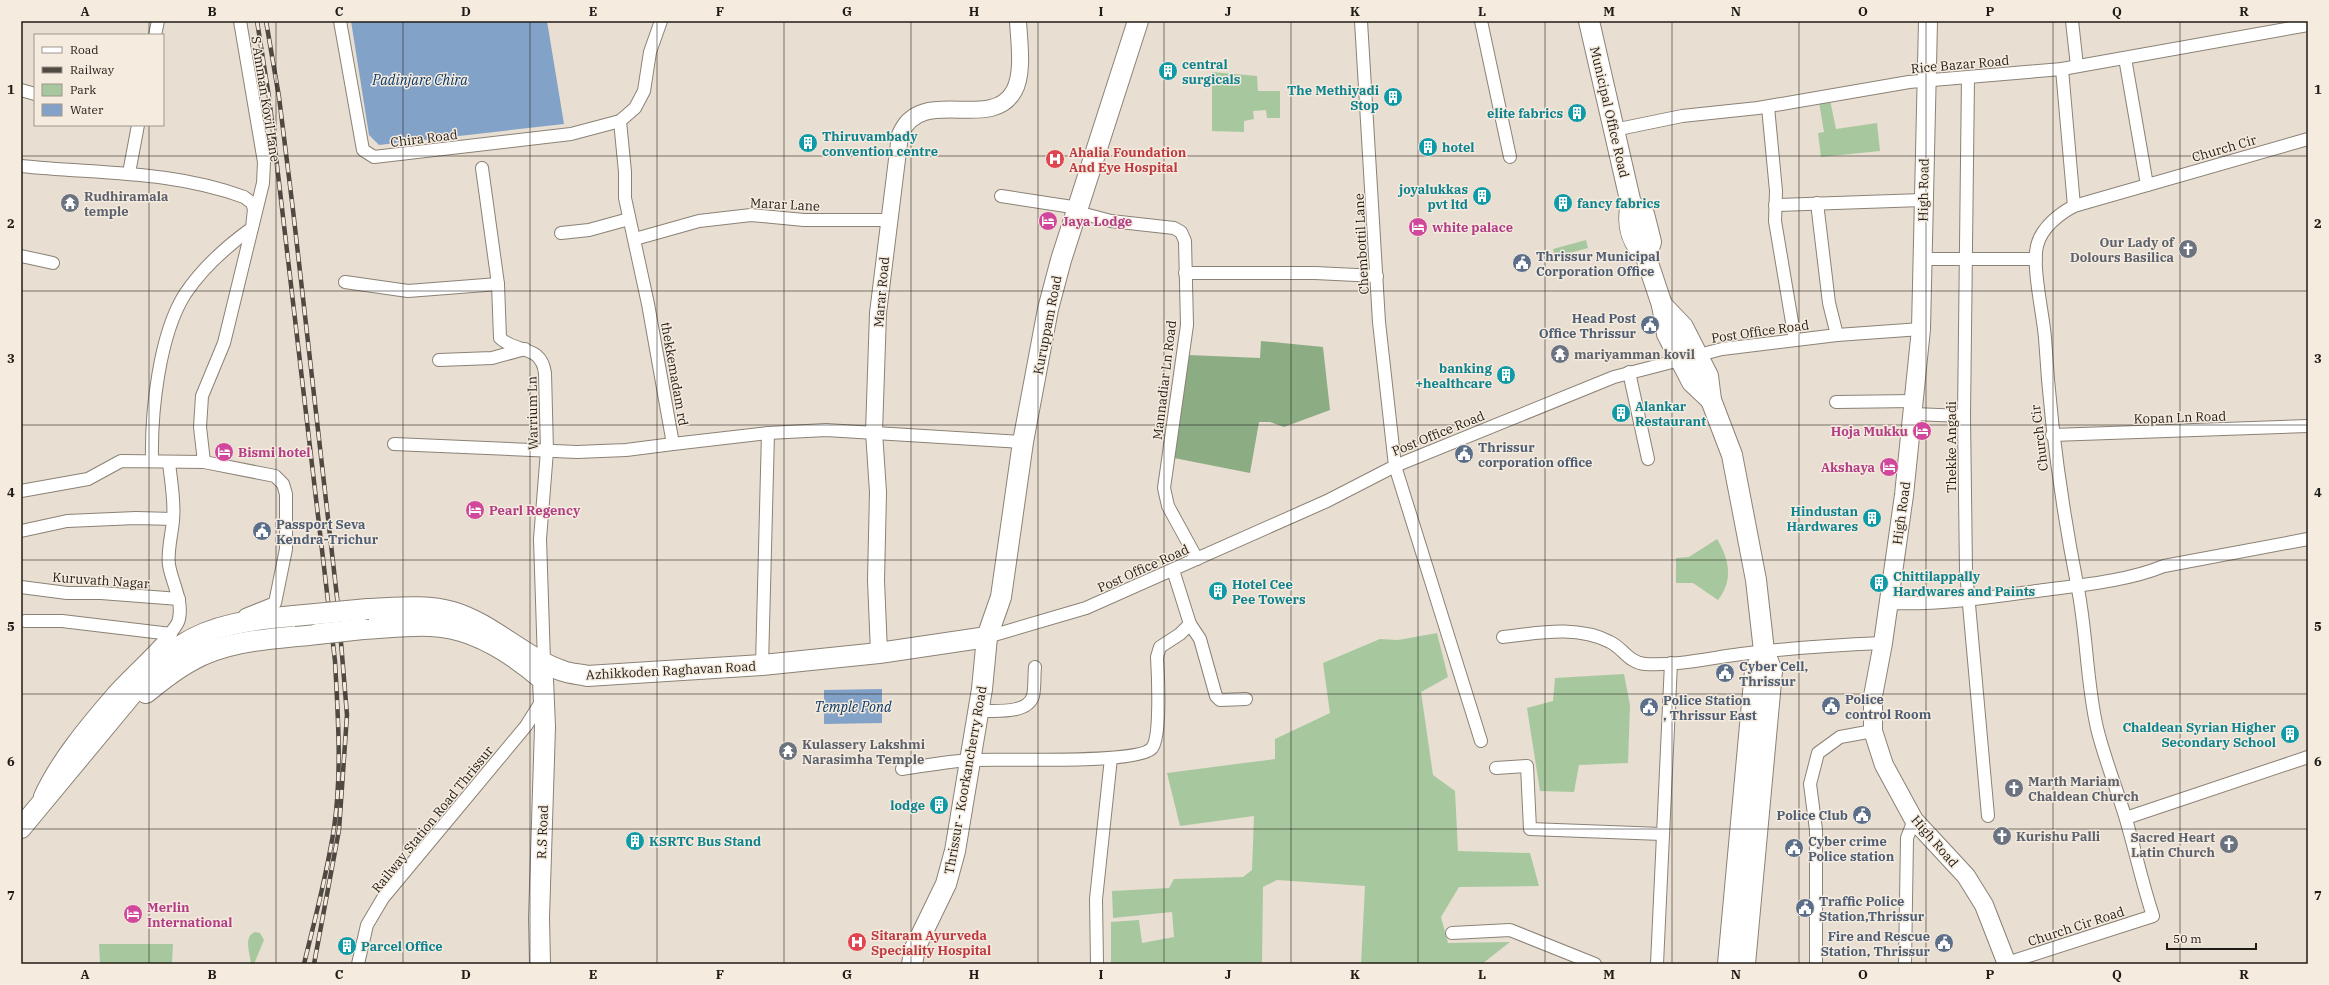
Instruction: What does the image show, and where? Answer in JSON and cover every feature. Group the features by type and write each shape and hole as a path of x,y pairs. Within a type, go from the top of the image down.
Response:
{"main road":[{"name":"Kuruppam Road","path":"987,637 1001,597 1023,442 1048,309 1060,260 1078,210 1138,21"},
{"name":"Municipal Office Road","path":"1589,21 1631,204 1644,214 1651,242 1646,257 1662,305 1683,327 1688,357 1708,376 1711,400 1732,455 1756,580 1764,651"},
{"name":"High Road","path":"1928,21 1922,200 1923,259 1921,329 1914,407 1889,603 1873,696 1873,731 1884,765 1914,820 1966,876 1984,905 2007,963"},
{"name":"Azhikkoden Raghavan Road","path":"110,722 161,661 180,646 212,629 294,616 368,609 425,608 452,612 474,620 544,681 563,671 587,676 762,665 879,653 987,637"},
{"path":"25,823 110,722 170,674 208,653 255,641 363,629 431,626 472,635 525,664 544,681 552,685 565,678 587,676"},
{"name":"Thrissur - Koorkancherry Road","path":"912,964 915,948 950,872 971,760 987,637"},
{"path":"1728,964 1755,671 1764,651"},
{"path":"1745,964 1772,670 1764,651"},
{"name":"R.S Road","path":"539,962 545,727 544,681"}],"street":[{"path":"155,34 158,21"},
{"name":"S Amman Kovil Lane","path":"240,21 264,162 263,183 252,228"},
{"name":"Chira Road","path":"340,21 363,150 374,157 571,134 620,121"},
{"path":"620,121 635,108 644,91 650,52 661,21"},
{"name":"Marar Road","path":"879,653 876,580 878,492 874,432 878,313 888,220 900,135 904,124 923,112 948,109 990,110 1003,105 1015,90 1021,60 1018,21"},
{"name":"Chembottil Lane","path":"1361,21 1379,322 1396,466 1481,741"},
{"path":"1481,21 1510,156"},
{"path":"2072,21 2077,66"},
{"name":"Rice Bazar Road","path":"1614,130 1682,116 1768,107 1927,80 2062,69 2308,25"},
{"path":"2125,58 2147,185"},
{"path":"2062,69 2074,206"},
{"name":"Thekke Angadi","path":"1968,77 1964,416 1966,571 1988,816"},
{"path":"21,90 34,94"},
{"path":"1768,107 1776,191 1775,221 1795,340"},
{"name":"thekkemadam rd","path":"620,121 625,172 625,198 635,239 673,444 768,433 826,430 1023,442"},
{"path":"129,173 138,126"},
{"name":"Church Cir","path":"2152,916 2126,818 2097,729 2086,668 2078,586 2057,476 2052,435 2036,258 2037,244 2051,223 2062,212 2074,206 2308,139"},
{"path":"21,166 129,173 184,180 244,197 252,203 254,208 252,228 224,343 202,396 200,427 204,462"},
{"name":"Warrium Ln","path":"482,168 498,284 500,338 507,344 526,349 539,356 544,363 547,451 540,539 544,681"},
{"name":"Mannadiar Ln Road","path":"1002,196 1078,210 1111,221 1174,228 1181,232 1185,241 1186,325 1164,488 1168,506 1197,559"},
{"path":"1775,205 1922,200"},
{"path":"1817,203 1829,303 1837,335"},
{"name":"Marar Lane","path":"635,239 699,221 751,215 804,220 888,220"},
{"path":"561,233 589,230 629,219"},
{"path":"152,460 151,430 155,394 172,319 185,294 207,266 231,243 252,228"},
{"path":"21,256 53,263"},
{"path":"1923,259 2036,258"},
{"path":"1185,273 1315,273 1377,276"},
{"path":"345,282 408,291 498,284"},
{"name":"Post Office Road","path":"987,637 1086,608 1327,501 1396,466 1629,372 1722,349 1837,335 1921,329"},
{"path":"439,360 492,358 526,349"},
{"path":"1629,372 1648,459"},
{"path":"1836,402 1914,407 1964,416"},
{"name":"Kopan Ln Road","path":"2052,435 2308,426"},
{"path":"762,665 768,433"},
{"path":"394,444 547,451 626,450 673,444"},
{"path":"21,491 88,479 121,461 152,460 169,462 204,462 275,476 283,484 286,494 286,549 275,603 212,629"},
{"path":"25,823 49,776 58,764 112,693 134,669 171,634 179,619 179,599 169,564 170,532 173,519 169,462"},
{"path":"21,531 67,522 136,518 173,519"},
{"path":"1889,603 1969,600 2078,586 2150,572 2164,566 2308,539"},
{"path":"1173,570 1190,624 1200,639 1216,696 1220,700 1246,699"},
{"name":"Kuruvath Nagar","path":"21,588 67,593 101,593 179,599"},
{"path":"25,621 62,621 171,634"},
{"path":"902,769 971,760 1111,758 1141,754 1152,748 1157,734 1157,657 1160,647 1180,634 1190,624"},
{"path":"1503,637 1559,631 1592,635 1611,642 1631,660 1644,664 1671,663 1811,646 1883,643"},
{"path":"1657,964 1671,663"},
{"path":"978,711 1020,708 1027,704 1033,696 1035,667"},
{"name":"Railway Station Road Thrissur","path":"358,964 367,925 383,898 526,726 544,681"},
{"path":"1816,962 1816,830 1810,784 1818,753 1840,737 1873,731"},
{"path":"2126,818 2308,757"},
{"path":"1097,964 1096,899 1111,758"},
{"path":"1496,768 1527,766 1530,829 1662,834"},
{"path":"1905,964 1907,838 1914,820"},
{"name":"Church Cir Road","path":"2007,963 2152,916"},
{"path":"1452,933 1510,930 1595,964"}],"green space":[{"path":"1212,72 1257,76 1258,91 1280,91 1280,118 1267,118 1266,110 1253,111 1254,119 1244,121 1244,132 1212,131"},
{"path":"1830,100 1836,129 1877,123 1880,151 1821,157 1818,133 1824,132 1819,102"},
{"path":"1586,240 1588,248 1555,257 1553,249"},
{"path":"1261,341 1323,347 1330,410 1284,427 1270,422 1259,422 1250,473 1174,458 1188,355 1260,358"},
{"path":"1717,539 1727,562 1728,570 1726,585 1718,600 1693,583 1676,583 1676,558 1689,557"},
{"path":"1437,633 1448,677 1421,692 1433,775 1455,791 1458,851 1530,853 1539,886 1459,887 1441,917 1448,943 1510,942 1482,964 1361,964 1365,886 1277,880 1263,887 1262,963 1265,964 1111,964 1111,922 1139,920 1142,943 1174,937 1172,912 1113,918 1112,891 1169,888 1174,879 1243,877 1252,870 1254,816 1180,826 1167,773 1275,759 1275,739 1330,713 1323,663 1380,639 1398,640"},
{"path":"1624,674 1630,705 1628,763 1579,765 1574,792 1540,791 1527,708 1553,701 1555,678"},
{"path":"255,932 260,933 264,940 254,964 251,964 248,941 251,934"},
{"path":"99,944 173,944 172,964 100,964"}],"water":[{"name":"Padinjare Chira","path":"351,21 547,21 564,124 379,145 369,135"},
{"name":"Temple Pond","path":"882,689 882,723 824,724 824,690"}],"railway":[{"path":"257,21 269,97 335,661 339,765 334,828 324,879 304,964"},
{"path":"266,21 279,97 293,210 338,606 347,715 339,830 314,964"}],"place":[{"name":"central surgicals","path":"1168,71"},
{"name":"The Methiyadi Stop","path":"1393,97"},
{"name":"elite fabrics","path":"1577,113"},
{"name":"Thiruvambady convention centre","path":"808,143"},
{"name":"hotel","path":"1428,147"},
{"name":"Ahalia Foundation And Eye Hospital","path":"1055,159"},
{"name":"joyalukkas pvt ltd","path":"1482,196"},
{"name":"Rudhiramala temple","path":"70,203"},
{"name":"fancy fabrics","path":"1563,203"},
{"name":"Jaya Lodge","path":"1048,221"},
{"name":"white palace","path":"1418,227"},
{"name":"Our Lady of Dolours Basilica","path":"2188,249"},
{"name":"Thrissur Municipal Corporation Office","path":"1522,263"},
{"name":"Head Post Office Thrissur","path":"1650,325"},
{"name":"mariyamman kovil","path":"1560,354"},
{"name":"banking +healthcare","path":"1506,375"},
{"name":"Alankar Restaurant","path":"1621,413"},
{"name":"Hoja Mukku","path":"1922,431"},
{"name":"Bismi hotel","path":"224,452"},
{"name":"Thrissur corporation office","path":"1464,454"},
{"name":"Akshaya","path":"1889,467"},
{"name":"Pearl Regency","path":"475,510"},
{"name":"Hindustan Hardwares","path":"1872,518"},
{"name":"Passport Seva Kendra-Trichur","path":"262,531"},
{"name":"Chittilappally Hardwares and Paints","path":"1879,583"},
{"name":"Hotel Cee Pee Towers","path":"1218,591"},
{"name":"Cyber Cell, Thrissur","path":"1725,673"},
{"name":"Police control Room","path":"1831,706"},
{"name":"Police Station , Thrissur East","path":"1649,707"},
{"name":"Chaldean Syrian Higher Secondary School","path":"2290,734"},
{"name":"Kulassery Lakshmi Narasimha Temple","path":"788,751"},
{"name":"Marth Mariam Chaldean Church","path":"2014,788"},
{"name":"lodge","path":"939,805"},
{"name":"Police Club","path":"1862,815"},
{"name":"Kurishu Palli","path":"2002,836"},
{"name":"KSRTC Bus Stand","path":"635,841"},
{"name":"Sacred Heart Latin Church","path":"2229,844"},
{"name":"Cyber crime Police station","path":"1794,848"},
{"name":"Traffic Police Station,Thrissur","path":"1805,908"},
{"name":"Merlin International","path":"133,914"},
{"name":"Sitaram Ayurveda Speciality Hospital","path":"857,942"},
{"name":"Fire and Rescue Station, Thrissur","path":"1944,943"},
{"name":"Parcel Office","path":"347,946"}]}
